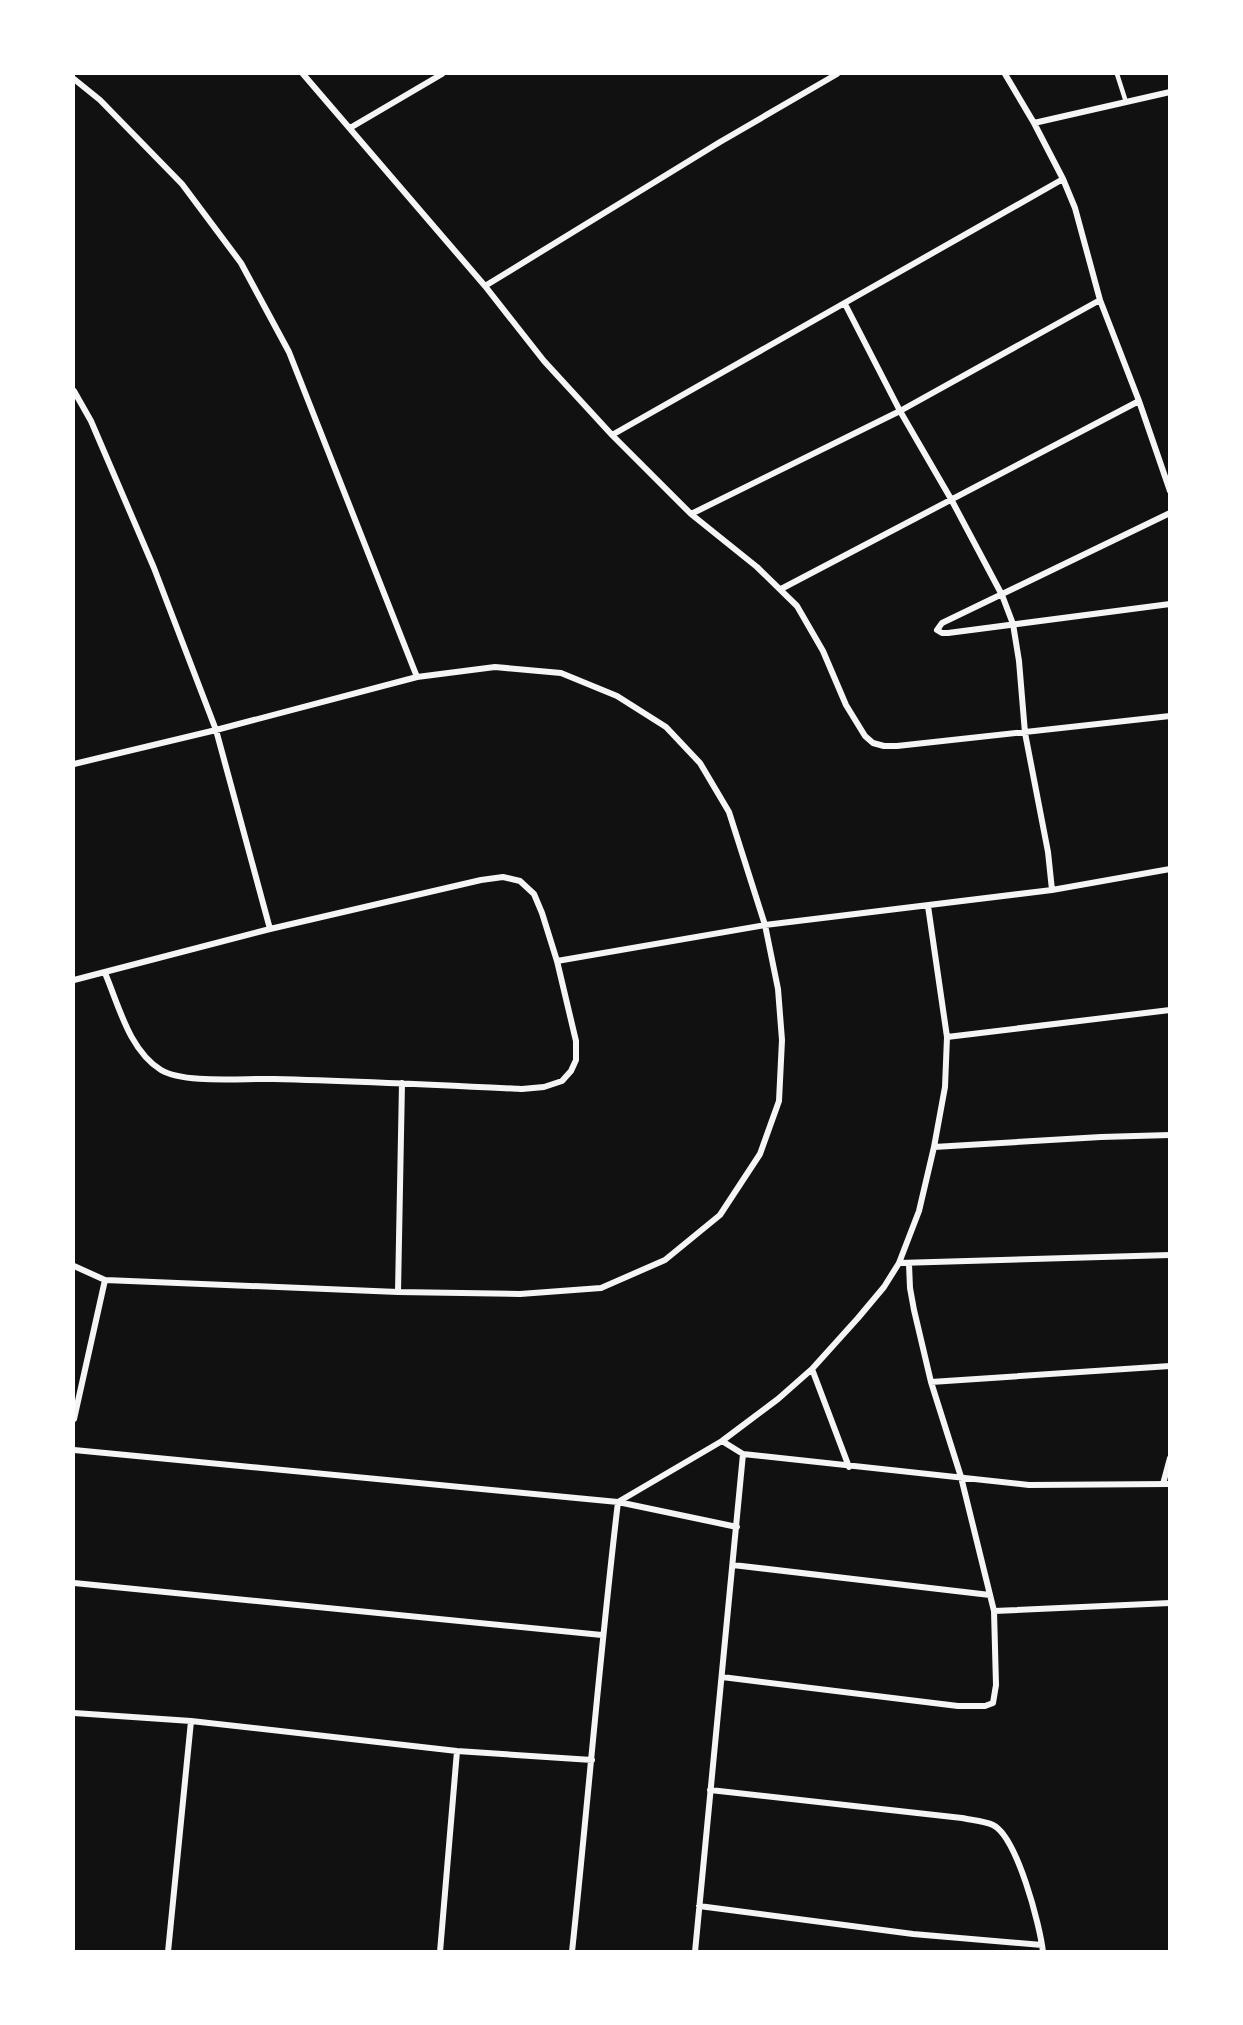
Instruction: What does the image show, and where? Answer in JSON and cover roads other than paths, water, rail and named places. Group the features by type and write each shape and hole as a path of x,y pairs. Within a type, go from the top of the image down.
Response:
{"street":[{"path":"303,74 485,286 544,361 612,435 691,514 757,567 797,606 823,651 855,722 873,743 884,746 1170,716"},
{"path":"350,128 442,74"},
{"path":"485,286 720,142 837,74"},
{"path":"1005,74 1063,179 1083,232 1100,300 1139,401 1170,491"},
{"path":"74,79 100,100 182,184 242,263 289,352 417,677"},
{"path":"1034,123 1170,92"},
{"path":"612,435 1063,179"},
{"path":"691,514 900,411 1100,300"},
{"path":"845,304 900,411 951,499 1002,595 1014,624 1025,733 1048,852 1052,890"},
{"path":"74,391 91,421 154,568 216,730 270,929"},
{"path":"781,589 1139,401"},
{"path":"1170,513 942,623 937,630 948,633 1170,604"},
{"path":"74,764 216,730 417,677 495,667 561,674 617,696 666,727 700,763 729,812 765,925 778,988 782,1040 779,1101 760,1154 720,1215 665,1260 601,1288 520,1294 398,1292 105,1280 74,1266"},
{"path":"557,962 765,925 1052,890 1170,869"},
{"path":"74,980 270,929 481,880 503,877 520,881 534,894 542,913 557,962 576,1041 576,1060 572,1071 562,1081 544,1088 239,1078 189,1079 164,1071 145,1058 131,1036 105,973"},
{"path":"618,1502 722,1441 778,1399 812,1369 878,1294 899,1263 919,1211 945,1087 947,1037 928,906"},
{"path":"947,1037 1170,1010"},
{"path":"398,1292 402,1083"},
{"path":"934,1147 1170,1135"},
{"path":"899,1263 1170,1255"},
{"path":"722,1677 958,1706 985,1706 993,1703 996,1685 994,1611 961,1477 930,1382 910,1288 909,1264"},
{"path":"74,1419 105,1280"},
{"path":"930,1382 1170,1366"},
{"path":"812,1369 849,1467"},
{"path":"722,1441 743,1454 1029,1485 1166,1484 1170,1458"},
{"path":"74,1450 618,1502 737,1527"},
{"path":"695,1952 743,1454"},
{"path":"572,1952 592,1760 602,1635 618,1502"},
{"path":"733,1565 990,1595"},
{"path":"74,1583 602,1635"},
{"path":"994,1611 1170,1603"},
{"path":"74,1713 191,1721 457,1751 592,1760"},
{"path":"168,1952 191,1721"},
{"path":"440,1952 457,1751"},
{"path":"699,1906 913,1934 1043,1948 1016,1854 1006,1835 993,1825 962,1818 710,1790"}],"lane":[{"path":"1117,74 1126,102"}]}
